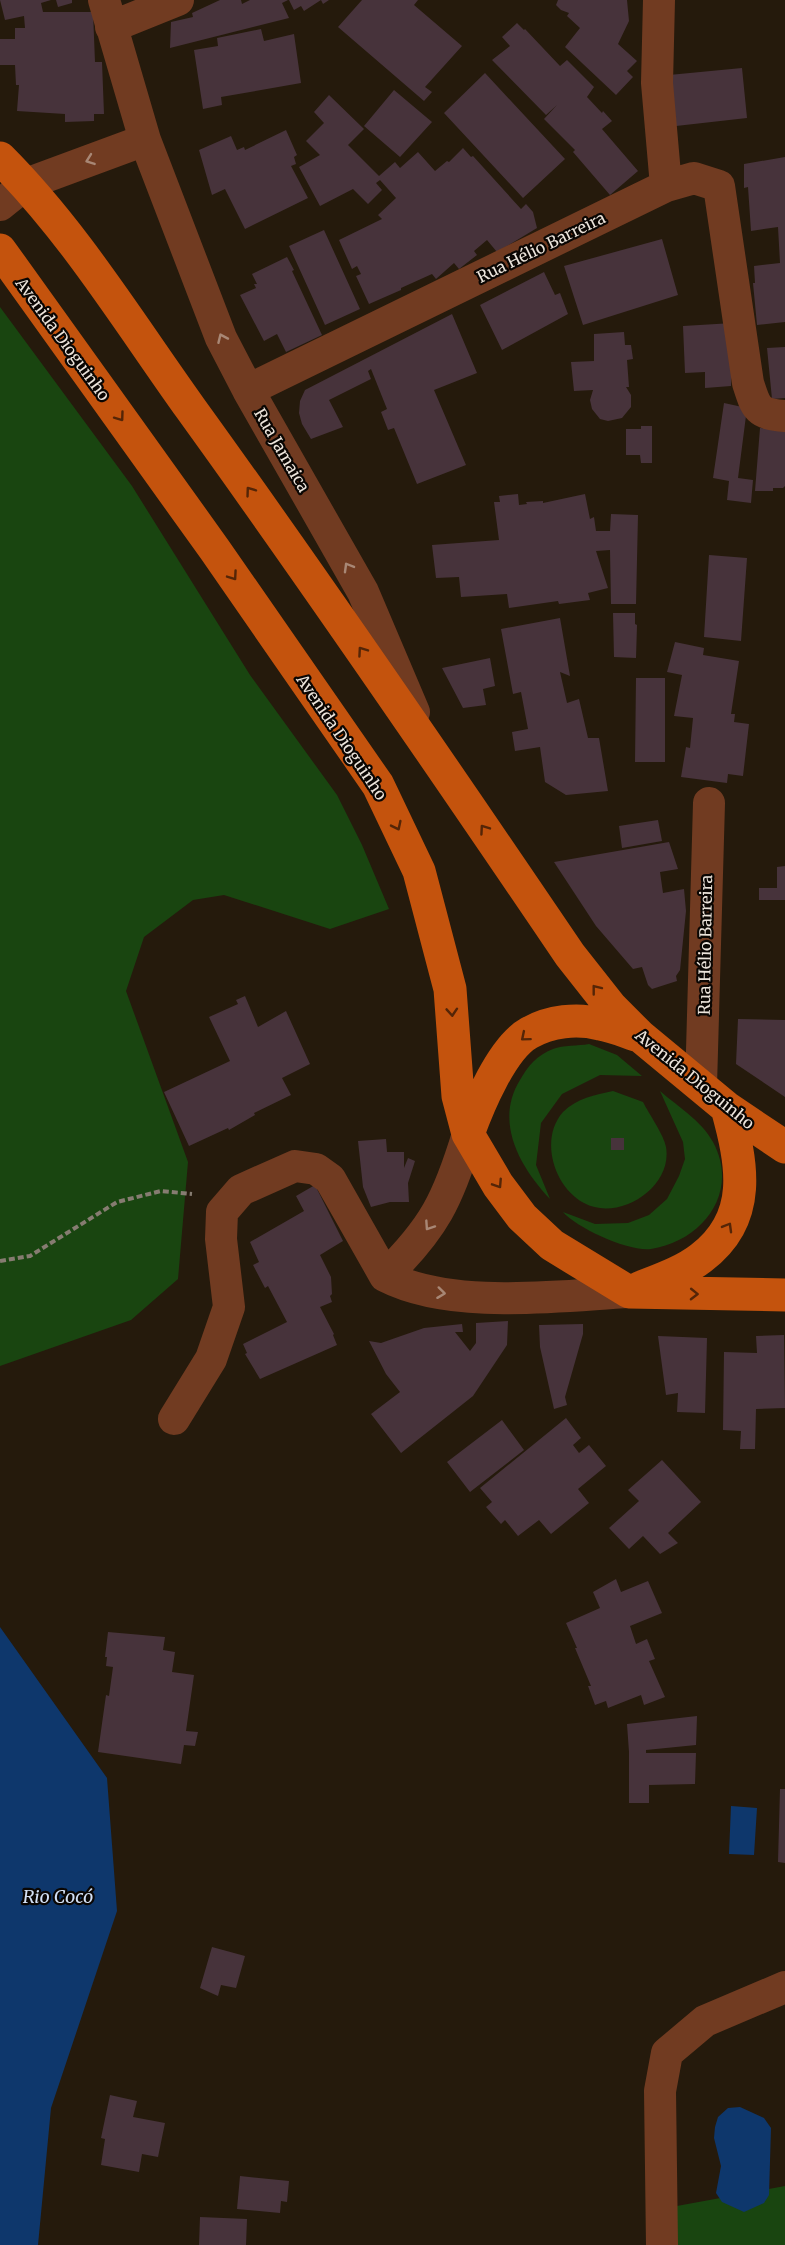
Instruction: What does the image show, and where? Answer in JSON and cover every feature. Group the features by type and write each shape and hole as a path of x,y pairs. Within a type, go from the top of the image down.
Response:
{"main road":[{"name":"Avenida Dioguinho","path":"0,158 26,184 100,279 266,513 570,955 611,1007 640,1036 727,1108 785,1147"},
{"name":"Avenida Dioguinho","path":"0,250 215,550 378,785 419,872 450,989 458,1096 468,1134 498,1185 522,1217 552,1245 629,1292"},
{"path":"468,1134 489,1084 507,1055 527,1033 553,1023 574,1021 599,1023 640,1036"},
{"path":"629,1292 699,1260 719,1243 735,1216 741,1171 738,1149 727,1108"},
{"path":"629,1292 785,1295"}],"street":[{"path":"108,14 178,0"},
{"path":"660,0 657,83 666,186"},
{"name":"Rua Jamaica","path":"108,14 145,140 221,338 248,390 363,592 432,754"},
{"path":"0,205 26,184 145,140"},
{"name":"Rua Hélio Barreira","path":"248,390 666,186 694,177 719,186 748,383 756,406 767,414 785,416"},
{"name":"Rua Hélio Barreira","path":"701,1086 709,803"},
{"path":"385,1276 419,1241 442,1207 455,1178 468,1134"},
{"path":"174,1419 211,1359 229,1307 221,1239 222,1212 241,1190 295,1166 316,1169 330,1179 385,1276 420,1290 516,1299 629,1292"},
{"path":"662,2245 660,2091 667,2053 705,2020 785,1987"}],"path":[{"path":"0,1261 30,1256 117,1202 160,1191 234,1198"}],"green space":[{"path":"0,307 132,486 250,675 337,795 362,845 389,909 330,929 224,895 193,900 144,937 126,991 188,1162 178,1279 131,1320 0,1366"},
{"path":"589,1044 617,1055 642,1076 600,1075 562,1094 541,1123 536,1165 550,1199 529,1173 514,1143 509,1112 513,1096 526,1070 542,1054 566,1046"},
{"path":"613,1091 643,1102 665,1142 666,1162 661,1176 640,1198 612,1208 598,1208 584,1203 565,1186 553,1162 552,1135 556,1123 568,1107 586,1098"},
{"path":"660,1091 708,1134 720,1161 722,1179 719,1196 712,1211 701,1225 670,1244 641,1249 617,1243 591,1232 563,1212 595,1224 628,1223 649,1215 667,1199 685,1159 683,1142"},
{"path":"785,2186 785,2245 657,2245 655,2210"}],"water":[{"name":"Rio Cocó","path":"0,1627 107,1778 117,1911 51,2108 38,2245 0,2245"},
{"path":"731,1806 757,1808 754,1855 729,1854"},
{"path":"740,2107 764,2118 771,2128 769,2195 764,2203 744,2212 722,2202 716,2193 721,2166 714,2138 715,2127 718,2117 728,2108"}],"building":[{"path":"0,0 51,0 41,3 43,12 93,12 95,62 102,62 104,114 94,114 94,121 65,122 65,114 17,111 19,85 16,85 15,65 0,65 0,39 15,39 15,28 25,28 24,16 5,20"},
{"path":"56,0 72,0 72,3 58,7"},
{"path":"220,0 241,0 242,4 250,0 288,0 282,3 289,18 170,48 171,22 193,17 192,13"},
{"path":"289,0 321,0 304,11 301,6 294,10"},
{"path":"362,0 418,0 414,5 462,46 425,87 432,92 424,101 338,27"},
{"path":"558,0 627,0 629,21 618,44 637,61 627,71 633,77 616,95 565,47 580,28 567,16 569,13 556,5"},
{"path":"517,23 560,66 567,60 594,87 587,97 612,121 602,129 638,171 610,195 573,152 575,150 544,119 557,105 546,115 492,60 510,46 502,37"},
{"path":"261,29 264,41 294,34 301,83 221,97 222,105 203,109 194,50 218,46 217,38"},
{"path":"742,68 747,118 676,126 669,75"},
{"path":"485,73 565,159 523,198 444,113"},
{"path":"394,90 432,122 400,157 364,126"},
{"path":"329,95 364,129 348,145 379,176 395,162 400,168 418,152 435,171 447,161 449,162 463,148 521,209 526,204 533,212 537,228 497,252 487,240 474,251 477,255 459,269 454,263 436,279 432,274 369,304 356,276 361,274 357,266 352,269 339,240 382,219 378,215 396,198 380,180 376,183 382,190 368,204 353,189 320,206 299,167 320,155 306,141 324,123 314,112"},
{"path":"286,130 297,155 294,157 296,164 291,166 308,198 245,229 225,189 212,195 199,150 231,136 237,150 244,147 245,150"},
{"path":"785,157 785,322 757,325 753,283 755,283 754,266 780,263 778,227 751,231 748,187 744,188 744,164"},
{"path":"324,230 360,309 325,325 289,246"},
{"path":"662,239 678,295 583,325 564,266"},
{"path":"287,257 322,335 286,352 277,334 264,341 240,295 256,288 254,284 257,284 252,274"},
{"path":"544,272 555,295 560,293 568,314 502,350 480,305"},
{"path":"452,314 477,373 434,390 466,465 417,484 394,428 388,430 381,412 387,409 371,369 368,371 371,379 329,400 343,427 311,439 302,424 299,413 300,401 305,390"},
{"path":"733,323 731,386 705,388 705,372 685,373 683,326"},
{"path":"624,332 625,345 631,345 633,359 627,360 629,387 626,387 631,395 631,407 622,418 608,421 600,419 592,409 590,400 593,390 574,391 571,362 594,361 594,334"},
{"path":"785,347 785,398 772,399 767,348"},
{"path":"724,403 747,408 738,478 753,480 751,503 727,500 729,481 713,478"},
{"path":"641,426 652,426 652,463 641,463 640,455 626,455 626,429 641,429"},
{"path":"760,428 785,429 785,486 773,488 773,491 755,491"},
{"path":"518,494 519,505 527,504 526,502 543,501 543,503 585,494 590,519 594,517 596,531 610,531 611,514 638,515 636,604 611,604 610,550 596,551 608,588 588,593 590,600 559,604 558,601 509,608 507,594 461,597 459,577 436,578 432,545 499,540 494,502 500,502 499,496"},
{"path":"709,555 747,558 741,641 704,637"},
{"path":"613,613 635,613 636,658 614,657"},
{"path":"560,618 570,676 560,672 567,703 579,699 588,738 599,738 608,791 566,795 545,782 540,747 515,751 512,732 528,729 521,692 513,694 501,629"},
{"path":"675,642 704,648 703,655 739,661 731,714 735,714 734,722 749,724 743,776 728,774 727,783 681,777 686,747 690,748 693,718 674,716 682,675 667,672"},
{"path":"490,658 495,686 483,689 486,705 463,708 442,668"},
{"path":"636,678 665,678 665,762 635,762"},
{"path":"658,820 662,841 622,848 619,826"},
{"path":"669,842 678,869 660,872 663,893 684,889 686,911 680,970 676,976 677,981 652,989 648,985 642,967 633,969 596,926 554,862"},
{"path":"785,866 785,900 759,900 759,888 777,888 777,867"},
{"path":"245,996 258,1027 286,1011 310,1064 282,1078 291,1095 254,1113 255,1115 229,1130 228,1128 189,1146 164,1092 230,1061 209,1017 238,1004 236,1000"},
{"path":"738,1019 785,1020 785,1097 736,1064"},
{"path":"611,1138 624,1138 624,1150 611,1150"},
{"path":"386,1139 387,1152 404,1152 404,1168 408,1158 415,1161 408,1183 409,1202 390,1202 371,1207 363,1187 358,1141"},
{"path":"315,1185 343,1241 320,1255 331,1277 332,1302 320,1307 337,1345 260,1379 245,1354 247,1353 243,1344 287,1322 268,1286 265,1288 253,1265 259,1262 250,1242 304,1211 296,1196"},
{"path":"508,1321 507,1345 473,1396 401,1453 371,1414 400,1392 386,1374 369,1341 381,1343 424,1328 462,1324 463,1332 455,1332 470,1351 476,1343 476,1323"},
{"path":"583,1324 583,1334 565,1397 567,1405 554,1409 540,1347 539,1325"},
{"path":"784,1335 785,1408 756,1409 755,1449 740,1449 741,1431 723,1430 724,1352 757,1353 756,1336"},
{"path":"658,1336 707,1338 705,1413 677,1412 678,1393 666,1395"},
{"path":"566,1418 581,1438 573,1445 579,1453 589,1445 606,1466 578,1489 589,1503 551,1534 539,1520 518,1536 505,1520 501,1524 486,1507 492,1502 480,1488"},
{"path":"502,1420 524,1450 470,1492 447,1462"},
{"path":"662,1460 701,1502 668,1533 678,1543 660,1554 643,1536 629,1549 609,1528 639,1501 628,1490"},
{"path":"616,1579 621,1592 648,1581 662,1613 630,1626 636,1644 647,1639 655,1659 649,1661 665,1697 644,1705 641,1695 608,1708 606,1701 595,1705 588,1686 591,1686 566,1623 600,1608 593,1592"},
{"path":"108,1632 165,1637 163,1650 175,1652 172,1672 194,1675 186,1731 198,1732 195,1746 184,1745 181,1764 98,1752 106,1695 109,1696 113,1667 106,1666"},
{"path":"697,1716 696,1745 646,1750 646,1753 696,1753 695,1784 649,1785 649,1803 629,1803 627,1724"},
{"path":"780,1789 785,1789 785,1863 778,1862"},
{"path":"212,1947 245,1956 236,1988 221,1985 218,1996 200,1988"},
{"path":"110,2095 137,2101 133,2117 165,2123 158,2157 142,2154 139,2172 101,2165 105,2139 101,2138"},
{"path":"240,2176 289,2181 287,2202 281,2201 280,2213 237,2209"},
{"path":"200,2217 247,2219 246,2245 199,2245"}]}
